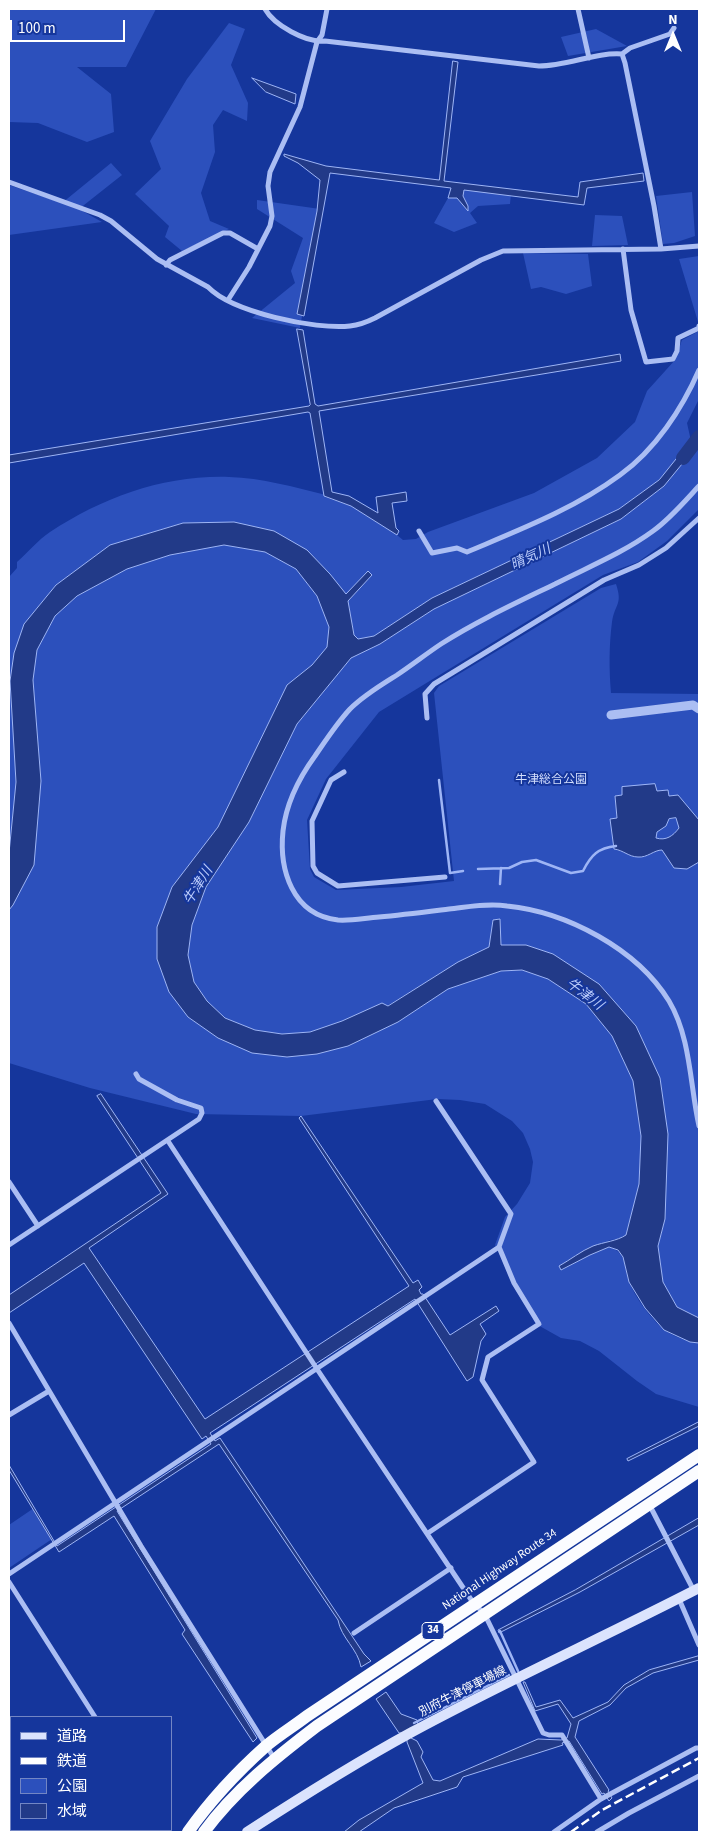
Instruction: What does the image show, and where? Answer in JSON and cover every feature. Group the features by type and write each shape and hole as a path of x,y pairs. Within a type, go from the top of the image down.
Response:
{"highway":[{"name":"National Highway Route 34","path":"188,1832 220,1793 267,1746 307,1716 699,1455"},
{"name":"34","path":"204,1832 231,1798 274,1758 317,1726 699,1471"}],"main road":[{"name":"別府牛津停車場線","path":"247,1832 315,1789 407,1735 517,1678 696,1590"}],"street":[{"path":"265,9 269,16 278,23 304,38 317,42 325,41 539,66 556,66 612,53 622,54 630,48 670,34 674,28"},
{"path":"228,300 249,267 270,226 272,216 268,186 270,172 300,107 317,42 322,35 327,9"},
{"path":"578,9 589,58"},
{"path":"622,54 626,62 661,249"},
{"path":"9,182 100,215 111,221 139,246 166,265 208,286 215,293 228,300 260,313 291,321 325,326 362,324 481,260 503,251 623,250 699,246"},
{"path":"166,265 170,260 223,233 230,232 258,250"},
{"path":"623,250 631,310 646,362 673,359 677,351 678,338 699,328 699,326"},
{"path":"418,531 432,553 457,548 468,552 549,516 599,490 636,462 659,437 690,390 699,370"},
{"path":"699,486 655,530 621,551 493,614 376,687 351,708 330,734 307,768 285,815 281,849 285,874 295,894 306,907 320,915 338,920 506,905 540,912 568,921 598,935 628,956 653,980 668,1000 678,1020 686,1048 699,1126"},
{"path":"427,718 425,694 434,684 604,580 640,565 666,548 699,518"},
{"path":"612,715 693,705 699,709"},
{"path":"344,772 331,780 312,821 313,866 317,874 338,886 444,877"},
{"path":"9,1245 199,1119 202,1114 201,1108 177,1100 139,1079 136,1074"},
{"path":"9,1574 215,1438 499,1246 511,1214 436,1101"},
{"path":"168,1141 316,1368 474,1604 484,1613 543,1733 549,1735 562,1734 606,1796"},
{"path":"9,1182 38,1226"},
{"path":"428,1533 534,1462 482,1380 488,1357 539,1324 514,1283 499,1246"},
{"path":"9,1323 120,1511 274,1758"},
{"path":"9,1415 49,1391"},
{"path":"642,1493 696,1590"},
{"path":"354,1633 451,1568"},
{"path":"9,1582 94,1716"},
{"path":"679,1599 699,1645"},
{"path":"554,1832 606,1796 699,1748"},
{"path":"597,1832 699,1776"}],"green space":[{"path":"9,9 156,9 126,67 77,67 111,94 114,132 87,142 38,123 9,122"},
{"path":"229,23 245,29 231,65 248,103 247,121 223,110 213,125 215,152 201,193 210,221 229,229 182,251 165,237 169,226 135,194 161,169 150,141 187,79"},
{"path":"596,29 627,46 568,56 561,37"},
{"path":"111,163 122,175 79,209 102,222 9,235 9,185 62,203"},
{"path":"457,187 511,193 510,204 478,206 470,213 477,223 454,232 434,223 448,198"},
{"path":"692,192 695,236 674,243 663,244 656,196"},
{"path":"257,200 320,209 300,328 252,318 295,283 291,271 303,238 257,209"},
{"path":"595,215 622,216 628,245 592,246"},
{"path":"523,253 588,254 592,286 566,294 541,287 531,289"},
{"path":"699,256 699,325 679,259"},
{"path":"699,331 699,399 687,423 691,441 659,480 619,509 432,598 374,636 357,639 354,635 348,601 372,575 368,571 346,595 330,574 182,523 110,545 56,585 24,624 10,681 16,782 9,853 9,577 17,568 17,562 46,535 92,508 135,491 181,480 229,477 266,481 326,495 325,497 351,506 403,540 416,539 428,532 534,493 597,458 635,422 647,391 675,360 682,340"},
{"name":"牛津総合公園","path":"699,446 699,509 667,541 638,562 603,575 379,712 326,779 307,820 310,869 314,877 336,890 401,887 454,881 434,693 439,686 601,588 616,584 619,600 613,616 611,631 611,693 699,694 699,1318 677,1307 663,1282 658,1246 665,1219 636,1026 526,945 501,945 500,933 493,920 489,947 458,962 387,1006 310,1032 282,1034 255,1030 225,1018 207,1001 194,982 188,955 192,925 206,887 249,822 297,724 351,658 380,644 434,609 621,519 664,486 696,447"},
{"path":"224,545 265,552 296,569 317,596 329,627 327,647 312,665 287,686 218,827 172,887 157,959 252,1053 398,1022 448,989 501,971 522,970 548,979 586,1004 612,1036 633,1081 641,1136 639,1184 626,1235 619,1239 610,1240 559,1267 562,1270 609,1247 622,1256 632,1287 643,1307 653,1319 671,1334 699,1343 699,1407 656,1394 599,1351 580,1341 561,1338 536,1324 514,1287 495,1245 505,1217 517,1204 530,1183 533,1162 530,1149 523,1133 512,1121 485,1104 437,1099 301,1116 196,1114 90,1088 9,1063 9,910 13,905 41,781 33,680 37,650 55,616 77,596 127,569 170,555"},
{"path":"34,1508 52,1539 9,1568 9,1525"}],"water":[{"path":"453,61 458,62 444,181 578,197 580,182 643,173 644,181 587,188 584,205 464,190 463,196 468,206 468,211 457,198 448,198 451,188 330,173 304,316 297,314 317,211 320,180 298,163 284,156 284,154 326,166 439,180"},
{"path":"252,78 296,94 295,104 266,92"},
{"path":"297,329 303,330 315,404 318,406 620,354 621,361 319,411 332,492 349,496 378,513 376,497 406,492 407,501 392,503 396,528 399,531 397,535 351,506 324,496 310,413 308,412 9,463 9,455 309,406"},
{"name":"牛津川","path":"691,441 696,447 664,486 621,519 434,609 380,644 351,658 297,724 249,822 206,887 192,925 188,955 194,982 207,1001 225,1018 255,1030 282,1034 310,1032 342,1021 382,1003 388,1006 458,962 489,947 493,920 500,919 501,945 526,945 553,954 599,984 636,1026 660,1078 668,1134 665,1219 658,1246 663,1282 677,1307 699,1318 699,1343 690,1342 664,1330 645,1308 629,1282 623,1257 618,1250 609,1247 561,1270 559,1266 589,1248 626,1235 639,1184 641,1136 633,1081 612,1036 586,1004 548,979 522,970 501,971 448,989 398,1022 348,1046 317,1054 287,1057 252,1053 218,1038 188,1017 169,992 157,959 157,927 172,887 218,827 287,685 312,665 327,647 329,627 317,596 296,569 265,552 224,545 170,555 127,569 77,596 55,616 37,650 33,680 41,781 34,865 9,910 9,853 16,782 10,681 14,653 24,624 56,585 110,545 183,523 234,522 274,531 307,550 346,594 368,571 372,575 348,601 354,635 358,639 374,636 432,598 619,509 659,480"},
{"path":"655,784 657,791 668,790 669,796 678,795 699,820 699,862 687,869 674,868 662,850 638,857 614,849 610,819 617,818 615,796 622,795 622,787","holes":["676,818 679,828 669,837 663,839 656,838 657,832 666,826 669,819"]},
{"path":"101,1094 168,1194 89,1248 205,1419 409,1286 299,1118 301,1116 413,1283 418,1280 422,1287 419,1290 421,1294 423,1294 450,1335 496,1306 499,1311 480,1324 486,1334 481,1341 473,1377 467,1381 415,1299 210,1433 215,1441 220,1438 364,1654 371,1661 361,1667 357,1655 342,1632 338,1620 219,1444 117,1511 257,1738 253,1742 182,1634 185,1630 114,1516 59,1552 9,1470 9,1465 57,1546 211,1444 206,1436 202,1439 84,1263 9,1313 9,1295 161,1193 97,1096"},
{"path":"699,1422 699,1426 628,1461 627,1459"},
{"path":"699,1518 699,1525 580,1592 499,1633 498,1630 575,1590"},
{"path":"699,1656 699,1660 653,1673 626,1688 610,1705 579,1721 575,1737 609,1790 612,1798 609,1801 604,1793 602,1794 569,1741 562,1743 563,1745 463,1777 457,1787 394,1808 359,1832 344,1832 359,1820 423,1783 407,1740 402,1733 399,1733 376,1699 386,1692 401,1714 417,1720 418,1724 411,1738 417,1741 423,1752 421,1757 433,1780 440,1781 538,1739 561,1740 567,1738 571,1724 558,1704 535,1711 523,1682 525,1682 536,1707 560,1700 573,1718 608,1702 624,1685 649,1670"}],"waterway":[{"name":"晴気川","path":"683,458 699,437"},
{"path":"439,780 450,873 463,871"},
{"path":"478,869 509,868 522,862 536,860 571,873 583,871 596,853 604,848 616,846"},
{"path":"500,884 501,868"},
{"path":"500,1631 518,1671"},
{"path":"414,1723 509,1675"}],"railway":[{"path":"571,1832 602,1810 699,1758"}]}
